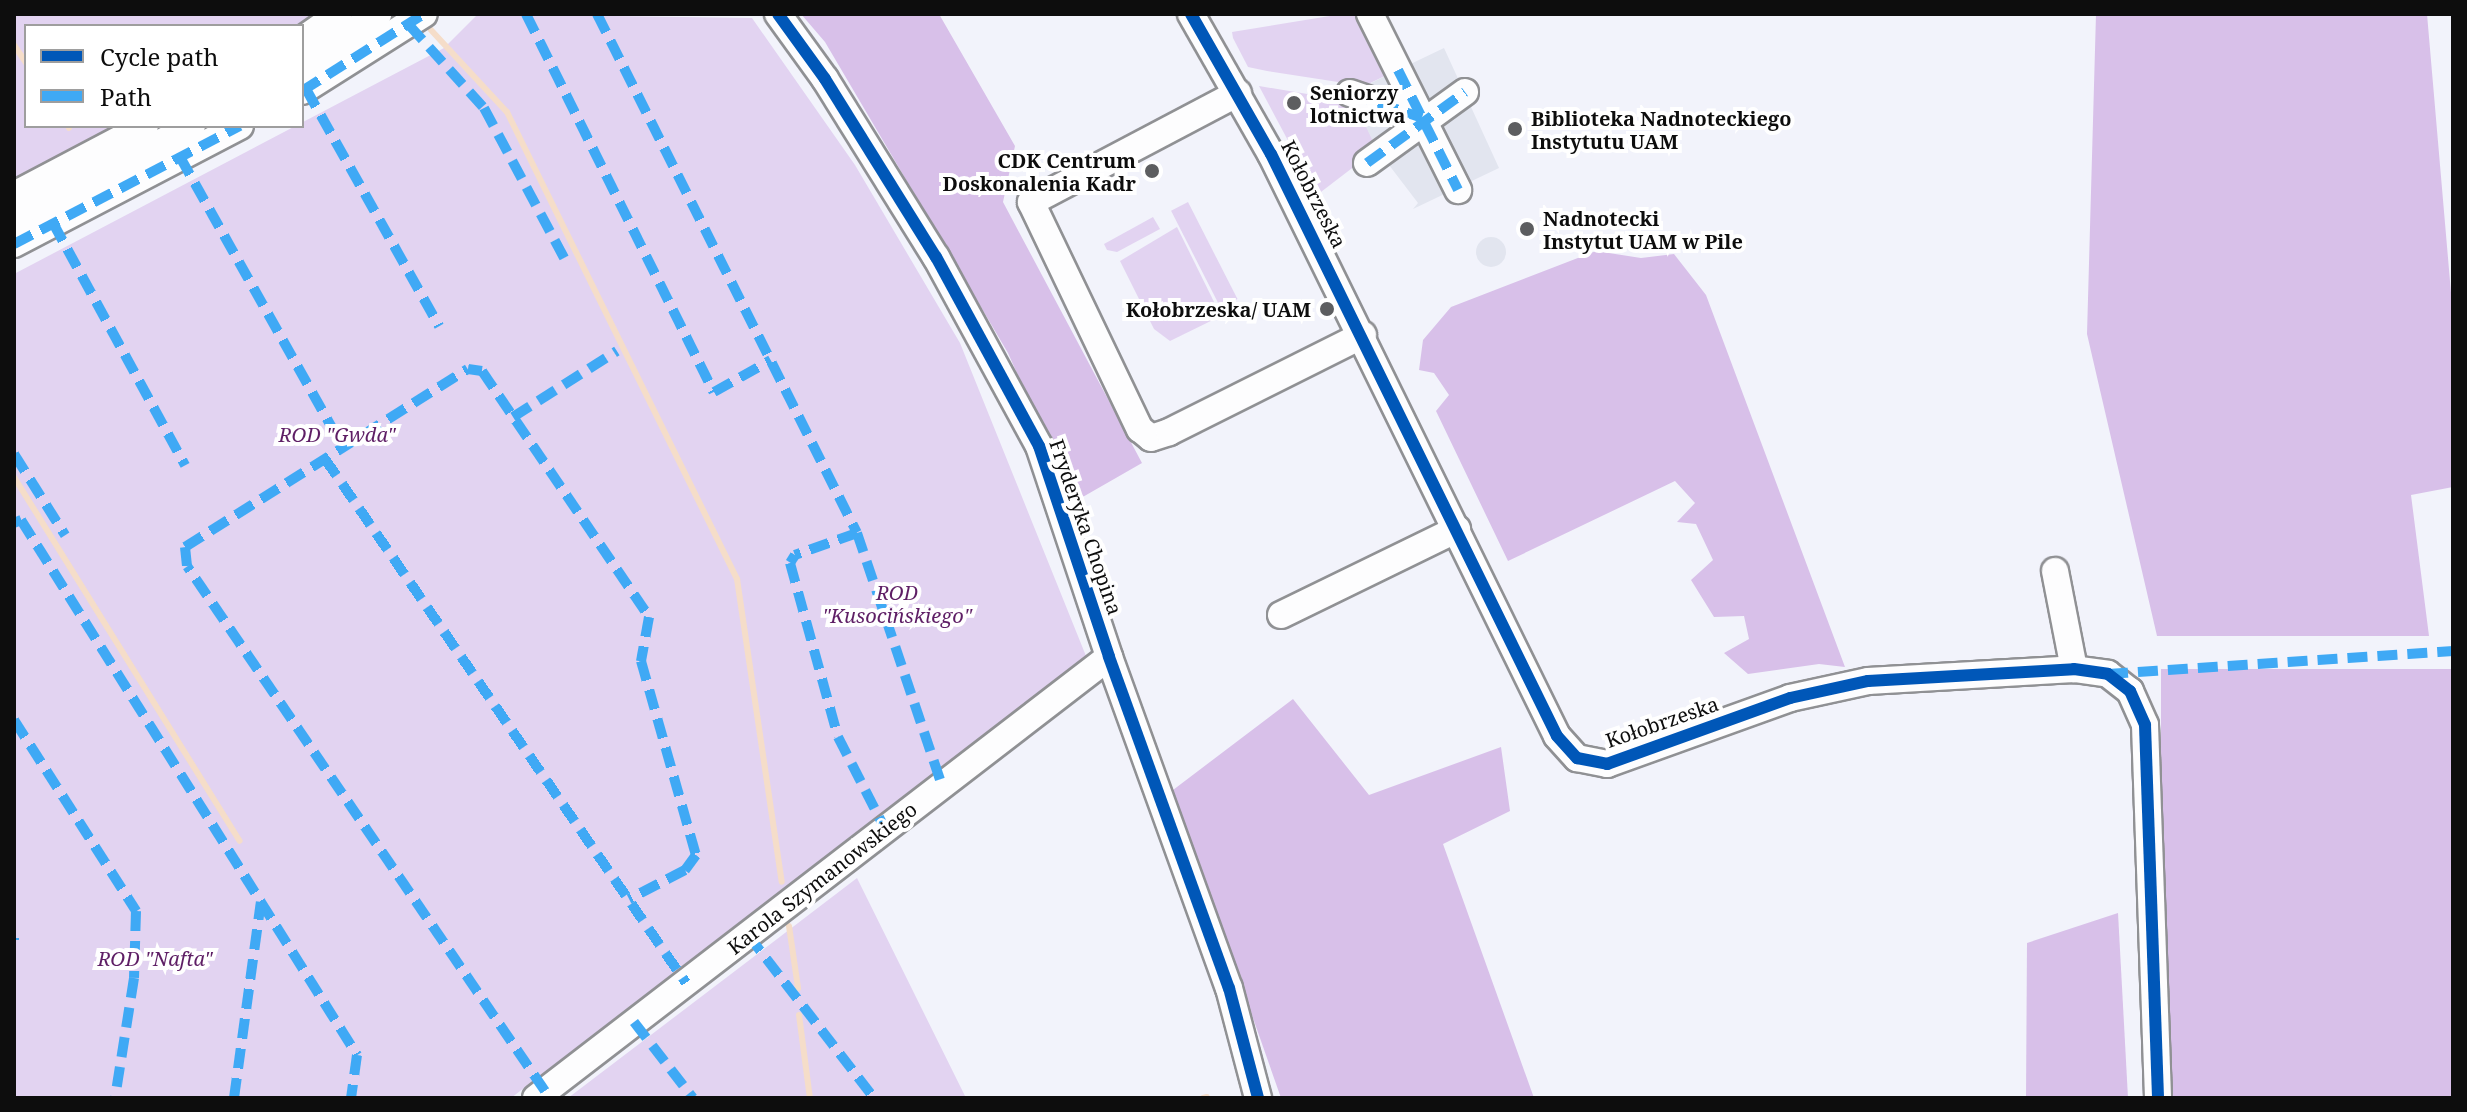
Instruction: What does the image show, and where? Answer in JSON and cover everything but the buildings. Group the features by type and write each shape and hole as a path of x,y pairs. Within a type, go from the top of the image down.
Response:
{"street":[{"path":"304,39 339,14"},
{"path":"304,64 378,14"},
{"path":"304,90 424,14"},
{"name":"Fryderyka Chopina","path":"778,14 825,79 936,257 1039,446 1109,657 1229,988 1258,1098"},
{"path":"1370,14 1458,190"},
{"name":"Kołobrzeska","path":"1200,15 1363,335 1566,750 1591,764 1607,764 1790,698 1868,681 2074,669 2120,681 2141,708 2145,725 2158,1098"},
{"path":"1367,163 1422,118 1465,92"},
{"path":"1238,93 1031,202 1140,429 1151,438 1169,432 1363,335"},
{"path":"1350,93 1422,118"},
{"path":"14,195 141,128"},
{"path":"14,220 188,128"},
{"path":"14,244 236,128"},
{"path":"1281,615 1457,529"},
{"path":"2055,571 2074,669"},
{"name":"Karola Szymanowskiego","path":"536,1098 1109,657"}],"green space":[{"path":"14,14 315,14 301,24 24,24 24,128 118,128 14,183"},
{"path":"478,14 752,18 855,165 960,343 1086,656 511,1098 14,1098 14,274 292,128 304,128 304,122 444,48"},
{"path":"1342,14 1361,14 1391,73 1364,86 1248,67 1233,38 1232,32"},
{"path":"1259,86 1355,102 1377,149 1317,195"},
{"path":"1188,202 1237,299 1221,308 1171,211"},
{"path":"1153,217 1160,229 1117,252 1107,250 1104,244"},
{"path":"1177,227 1221,316 1170,341 1154,329 1120,261"},
{"path":"857,878 966,1098 568,1098 760,952"}],"shaded area":[{"path":"801,14 939,14 1015,146 1003,202 1142,463 1074,502 1008,353 825,42"},
{"path":"2096,14 2427,14 2453,316 2453,487 2411,495 2429,636 2157,636 2087,334"},
{"path":"1444,48 1499,168 1413,209 1418,203 1376,148 1350,93"},
{"path":"1491,237 1502,241 1506,252 1502,263 1491,267 1480,263 1476,252 1480,241"},
{"path":"1596,251 1641,258 1674,254 1706,295 1845,667 1819,664 1748,674 1724,653 1749,639 1744,616 1714,617 1691,580 1713,560 1696,524 1677,522 1695,503 1675,481 1508,561 1436,411 1449,395 1434,373 1419,370 1423,340 1451,307"},
{"path":"2161,669 2453,669 2453,1098 2161,1098"},
{"path":"1293,699 1369,795 1501,747 1510,811 1443,844 1534,1098 1281,1098 1173,790"},
{"path":"2118,913 2128,1098 2026,1098 2027,943"}],"waterway":[{"path":"431,30 507,112 737,579 782,882"},
{"path":"14,45 24,60"},
{"path":"14,477 240,841"},
{"path":"789,926 798,988"},
{"path":"799,1015 810,1098"},
{"path":"1203,1098 1207,1097"}],"marked path":[{"path":"304,90 424,14"},
{"path":"526,14 714,392 771,360"},
{"path":"597,14 857,533 942,785"},
{"path":"409,25 484,108 565,260"},
{"path":"1398,70 1458,190"},
{"path":"306,89 439,326"},
{"path":"1367,163 1465,92"},
{"path":"1350,93 1422,118"},
{"path":"14,244 236,128"},
{"path":"180,157 343,448"},
{"path":"53,223 185,465"},
{"path":"513,417 617,351"},
{"path":"545,1091 187,566 185,547 468,369 482,371 649,617 641,661 696,855 685,870 629,899"},
{"path":"14,454 65,535"},
{"path":"325,459 686,983"},
{"path":"14,523 21,520 357,1055 351,1098"},
{"path":"857,533 795,555 790,563 838,737 885,829"},
{"path":"2108,674 2453,651"},
{"path":"14,720 136,911 134,978 115,1098"},
{"path":"234,1098 261,902"},
{"path":"748,935 874,1098"},
{"path":"634,1022 693,1098"}],"cycle path":[{"path":"778,14 825,79 936,257 1039,446 1109,657 1229,988 1258,1098"},
{"path":"1191,14 1271,154 1557,736 1577,758 1607,764 1790,698 1868,681 2074,669 2108,674 2130,691 2145,725 2158,1098"}],"place":[{"name":"Seniorzy lotnictwa","path":"1294,103"},
{"name":"Biblioteka Nadnoteckiego Instytutu UAM","path":"1515,129"},
{"name":"CDK Centrum Doskonalenia Kadr","path":"1152,171"},
{"name":"Nadnotecki Instytut UAM w Pile","path":"1527,229"},
{"name":"Kołobrzeska/ UAM","path":"1327,309"}],"park label":[{"name":"ROD \"Gwda\"","path":"337,434"},
{"name":"ROD \"Kusocińskiego\"","path":"897,604"},
{"name":"ROD \"Nafta\"","path":"155,958"}]}
